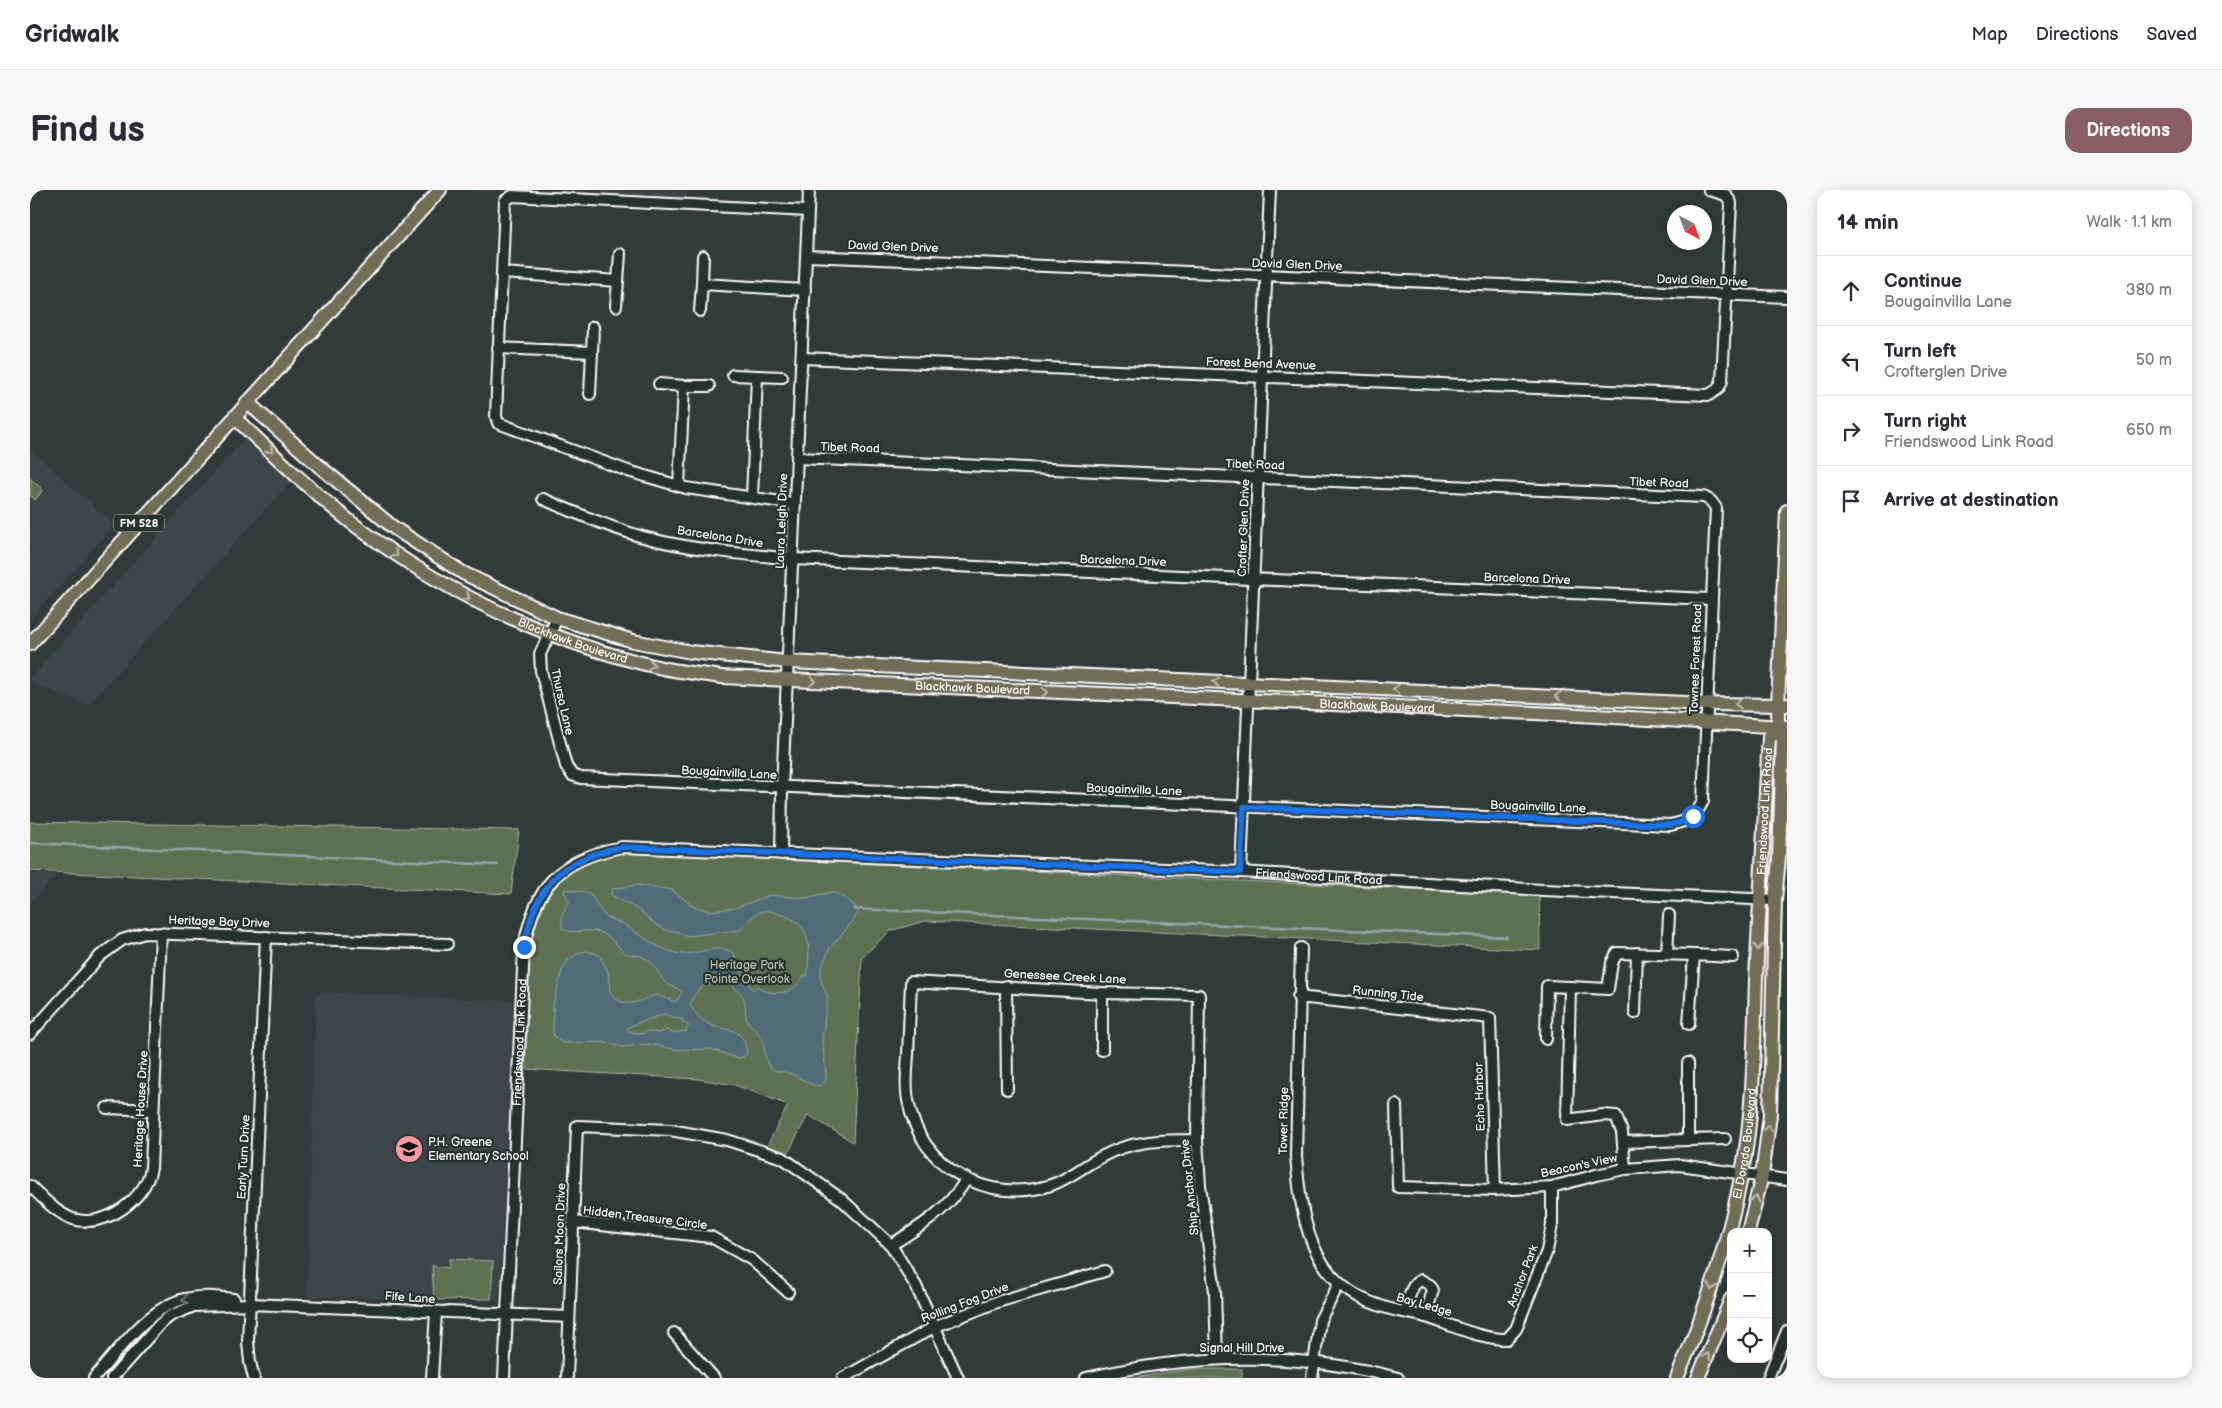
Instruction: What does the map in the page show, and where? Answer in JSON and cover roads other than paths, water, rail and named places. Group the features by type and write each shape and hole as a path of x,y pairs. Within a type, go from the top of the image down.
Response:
{"main road":[{"name":"FM 528","path":"30,644 440,190"},
{"name":"Blackhawk Boulevard","path":"247,402 375,514 435,556 463,573 557,618 633,641 692,652 788,662 1248,684 1368,687 1707,704 1782,705"},
{"name":"Blackhawk Boulevard","path":"234,417 304,482 351,522 391,552 472,600 512,620 548,634 604,653 664,668 722,677 1247,702 1579,715 1707,722 1781,729"},
{"path":"304,482 319,466"},
{"name":"Friendswood Link Road","path":"1775,900 1783,835 1783,736 1781,729 1787,511"},
{"path":"425,572 435,556"},
{"path":"999,690 1000,671"},
{"path":"1106,695 1107,676"},
{"path":"1368,687 1368,707"},
{"path":"1474,711 1476,692"},
{"path":"1579,715 1581,698"},
{"name":"Friendswood Link Road","path":"1760,898 1769,737 1781,729"},
{"name":"El Dorado Boulevard","path":"1677,1378 1698,1328 1723,1250 1742,1172 1753,1053 1760,898"},
{"name":"El Dorado Boulevard","path":"1749,1228 1762,1176 1770,1115 1775,900"},
{"path":"1698,1378 1727,1309"},
{"path":"1698,1328 1716,1336"}],"street":[{"name":"Laura Leigh Drive","path":"781,854 782,788 809,190"},
{"name":"Crofter Glen Drive","path":"1240,872 1247,702 1255,580 1270,190"},
{"path":"1709,190 1726,194 1731,203 1727,294"},
{"path":"795,504 679,486 628,471 498,423 496,416 498,348 505,202 512,196 808,212"},
{"path":"616,306 620,254"},
{"path":"700,311 704,256"},
{"name":"David Glen Drive","path":"807,256 1787,297"},
{"path":"502,273 618,281"},
{"path":"702,284 805,290"},
{"name":"Forest Bend Avenue","path":"802,358 1709,395 1718,389 1722,381 1727,294"},
{"path":"590,394 593,327"},
{"path":"498,348 592,352"},
{"path":"733,375 782,377"},
{"path":"752,497 757,376"},
{"path":"659,384 709,386"},
{"path":"679,486 684,386"},
{"name":"Tibet Road","path":"797,458 1704,497 1711,501"},
{"name":"Barcelona Drive","path":"543,499 600,523 643,537 714,552 793,560 1710,599"},
{"name":"Townes Forest Road","path":"1693,816 1703,802 1710,599 1716,508 1711,501"},
{"name":"Thursa Lane","path":"557,618 540,654 541,672 563,759 572,775"},
{"name":"Bougainvilla Lane","path":"572,775 581,778 782,788 1670,825 1682,822 1693,816"},
{"name":"Friendswood Link Road","path":"504,1378 524,947 531,917 541,894 552,879 568,866 586,856 622,847 1240,872 1543,890 1775,900"},
{"path":"1667,954 1669,915"},
{"name":"Heritage Bay Drive","path":"30,1034 100,956 113,946 134,936 161,932 447,944"},
{"name":"Heritage House Drive","path":"30,1186 59,1212 80,1220 98,1220 107,1218 137,1196 147,1185 150,1177 154,1110 161,932"},
{"name":"Early Turn Drive","path":"254,1378 248,1342 266,936"},
{"name":"Tower Ridge","path":"1301,948 1298,997 1296,1156 1298,1179 1312,1248 1323,1267 1339,1284"},
{"path":"1546,1038 1547,986 1608,989 1612,962 1617,953 1733,958"},
{"path":"1635,1013 1637,953"},
{"path":"1689,1024 1694,955"},
{"name":"Genessee Creek Lane","path":"966,1180 932,1153 912,1120 907,1099 906,1081 911,982 1102,993 1199,995 1198,1013"},
{"path":"1006,986 1007,1089"},
{"path":"1570,987 1567,1120 1603,1114 1616,1116 1622,1132 1625,1169"},
{"path":"1102,993 1102,1050"},
{"name":"Running Tide","path":"1298,997 1475,1017"},
{"name":"Ship Anchor Drive","path":"1198,1013 1197,1140 1200,1185 1215,1290 1217,1358"},
{"name":"Echo Harbor","path":"1475,1017 1490,1018 1495,1190"},
{"path":"1688,1063 1688,1140"},
{"name":"Beacon's View","path":"1396,1105 1398,1187 1495,1190 1552,1187 1596,1174 1625,1169 1680,1165 1742,1172 1787,1180"},
{"path":"107,1108 154,1110"},
{"name":"Sailors Moon Drive","path":"567,1378 577,1126 670,1130 717,1138 782,1157 841,1199 892,1245"},
{"path":"1623,1142 1725,1139"},
{"path":"958,1378 916,1286 892,1245 940,1213 956,1197 966,1180 990,1188 1028,1190 1053,1184 1102,1156 1141,1142 1197,1140"},
{"name":"Anchor Park","path":"1507,1339 1516,1329 1547,1251 1552,1226 1552,1187"},
{"name":"Hidden Treasure Circle","path":"573,1222 710,1237 752,1260 788,1292"},
{"name":"Rolling Fog Drive","path":"843,1378 934,1327 997,1302 1104,1271"},
{"path":"1406,1312 1412,1289 1416,1282 1422,1280 1430,1285 1433,1290 1425,1317"},
{"path":"1312,1378 1320,1320 1339,1284"},
{"name":"Bay Ledge","path":"1339,1284 1360,1298 1377,1305 1425,1317 1493,1339 1507,1339"},
{"name":"Fife Lane","path":"94,1378 150,1316 168,1305 183,1299 207,1296 234,1299 250,1304"},
{"name":"Fife Lane","path":"112,1378 159,1325 170,1316 183,1310 207,1305 250,1304 362,1307 569,1317"},
{"path":"432,1378 436,1312"},
{"path":"1768,1378 1784,1349 1787,1331"},
{"path":"674,1333 714,1378"},
{"path":"123,1345 133,1354"},
{"name":"Signal Hill Drive","path":"1086,1378 1160,1364 1217,1358 1314,1362 1398,1378"}],"water":[{"path":"636,885 672,890 693,906 709,911 735,908 770,895 804,898 833,892 856,907 858,912 853,921 830,948 821,969 821,981 827,995 822,1039 826,1074 822,1085 818,1086 792,1074 775,1071 770,1067 762,1038 746,1018 743,997 735,988 725,983 713,982 701,988 692,999 690,1006 707,1023 732,1030 742,1037 747,1053 743,1057 737,1058 711,1049 679,1050 649,1044 623,1047 602,1042 563,1043 557,1039 553,1034 553,1005 562,971 569,959 581,952 587,951 599,955 608,971 610,992 620,1001 626,1003 637,1002 656,995 676,1002 682,992 666,983 654,965 647,959 625,953 606,935 597,931 570,931 562,928 562,916 569,902 564,892 565,889 589,893 606,917 625,925 669,951 683,954 720,949 733,953 745,979 753,990 758,986 770,992 783,992 795,987 803,976 807,976 809,956 807,938 804,930 790,918 762,911 740,930 688,936 676,931 668,931 655,924 639,910 611,895 612,889","holes":["664,1014 683,1020 689,1026 686,1029 687,1031 673,1033 667,1030 659,1033 645,1031 643,1034 628,1031 628,1027"]}],"waterway":[{"path":"30,843 498,865"},
{"path":"854,909 1507,937"}],"place":[{"name":"P.H. Greene Elementary School","path":"409,1149"}],"park label":[{"name":"Heritage Park Pointe Overlook","path":"747,972"}]}
